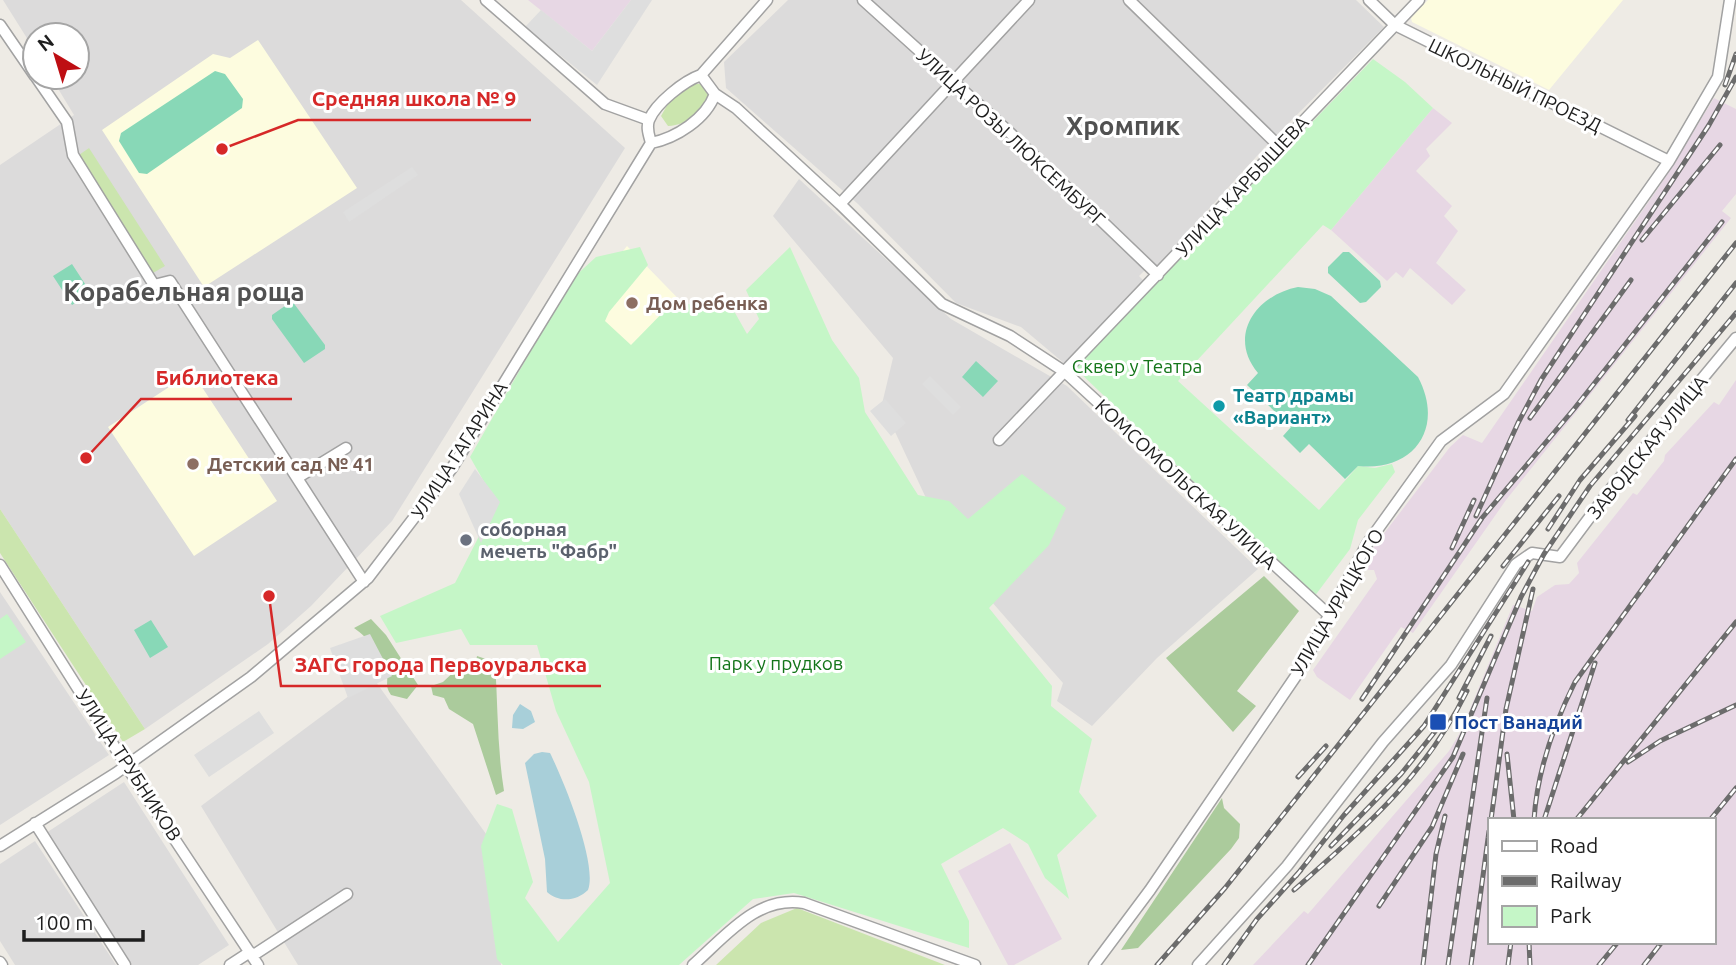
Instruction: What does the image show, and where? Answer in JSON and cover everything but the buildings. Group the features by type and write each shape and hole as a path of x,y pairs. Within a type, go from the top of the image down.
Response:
{"street":[{"path":"486,0 605,104 649,120"},
{"path":"715,94 705,111 678,134 651,143 647,130 649,120 660,105 693,78 701,75 767,0"},
{"name":"УЛИЦА РОЗЫ ЛЮКСЕМБУРГ","path":"863,0 954,81 1158,275"},
{"path":"840,204 1029,0"},
{"path":"1129,0 1279,146"},
{"name":"ШКОЛЬНЫЙ ПРОЕЗД","path":"1368,0 1395,25 1669,161"},
{"name":"УЛИЦА КАРБЫШЕВА","path":"999,440 1419,0"},
{"name":"УЛИЦА УРИЦКОГО","path":"1094,965 1166,869 1300,670 1367,544 1441,441 1504,394 1669,161 1718,77 1730,0"},
{"path":"0,25 21,56"},
{"name":"КОМСОМОЛЬСКАЯ УЛИЦА","path":"701,75 715,94 736,108 840,204 942,304 1010,336 1065,372 1330,616"},
{"path":"45,91 67,122 73,155 154,285 170,281 364,582"},
{"name":"УЛИЦА ГАГАРИНА","path":"0,846 128,764 251,677 364,582 452,468 651,143"},
{"name":"ЗАВОДСКАЯ УЛИЦА","path":"1198,965 1287,866 1383,742 1451,665 1519,561 1532,553 1560,557 1610,490 1736,338"},
{"path":"297,478 346,448"},
{"name":"УЛИЦА ТРУБНИКОВ","path":"0,565 253,958"},
{"path":"35,823 125,965"},
{"path":"230,965 253,958 347,894"},
{"path":"694,965 755,911 769,904 784,902 804,903 975,965"}],"shaded area":[{"path":"3,0 461,0 625,148 392,521 311,606 268,644 145,729 0,509 0,165 74,115 59,91 91,91 91,21 21,21 21,29"},
{"path":"528,0 631,0 592,51"},
{"path":"631,0 652,0 597,85 525,27 541,10 592,51"},
{"path":"788,0 1356,0 1384,27 1266,146 1157,266 1153,262 1139,276 1144,281 1065,364 1021,327 956,303 858,204 726,88 724,62"},
{"path":"1428,0 1623,0 1549,90 1412,22 1411,18"},
{"path":"258,40 357,188 204,287 102,130 213,54 230,58"},
{"path":"1714,98 1736,109 1736,194 1722,211 1731,218 1506,500 1413,633 1401,627 1350,700 1317,677 1313,670 1377,579 1374,570 1367,570 1373,548 1450,447 1463,435 1482,443 1663,181"},
{"path":"1433,108 1452,123 1426,149 1430,156 1416,171 1452,206 1444,216 1458,231 1436,263 1466,290 1452,305 1410,268 1403,278 1396,272 1387,281 1331,230"},
{"path":"412,167 418,175 349,222 343,212"},
{"path":"799,179 951,319 1067,386 1258,569 1157,658 1092,726 1057,701 1063,683 955,560 882,404 893,358 773,216"},
{"name":"Дом ребенка","path":"627,246 699,320 639,380 573,314"},
{"name":"Детский сад № 41","path":"192,372 277,501 194,556 108,427"},
{"path":"930,376 961,407 953,415 922,384"},
{"path":"1736,380 1736,965 1253,965 1304,911 1308,914 1449,751 1461,731 1513,605 1532,611 1537,597 1555,585 1569,584 1579,573 1577,563 1633,493 1637,495 1664,461 1665,455 1714,402 1719,405"},
{"path":"885,399 906,423 891,436 870,411"},
{"path":"475,469 500,502 481,543 459,494"},
{"path":"0,592 109,755 0,825"},
{"path":"370,634 392,676 348,698 330,648"},
{"path":"373,678 489,838 501,965 298,965 201,806"},
{"path":"259,711 274,733 209,777 194,755"},
{"path":"124,782 229,945 198,965 132,965 46,833"},
{"path":"35,841 116,965 15,965 0,941 0,864"},
{"path":"1010,843 1062,939 1014,965 1008,965 958,871"}],"green space":[{"name":"Сквер у Театра","path":"1373,59 1405,82 1433,108 1331,230 1323,225 1178,381 1319,510 1358,466 1375,468 1392,464 1395,472 1358,520 1350,549 1314,597 1075,368"},
{"path":"215,71 225,74 243,99 242,108 147,174 139,173 119,141 121,133"},
{"path":"691,84 703,84 711,97 687,120 668,126 661,116 669,102"},
{"path":"89,148 165,266 153,273 76,157"},
{"name":"Парк у прудков","path":"640,247 648,265 609,312 605,321 631,345 674,301 703,307 730,304 747,334 759,319 746,290 790,247 832,340 859,378 865,412 918,495 949,501 968,519 1022,474 1066,508 1049,545 989,608 1052,686 1051,706 1092,739 1079,792 1097,816 1057,855 1069,899 1045,878 1028,844 1003,828 941,864 969,921 969,948 794,893 753,899 679,965 503,965 497,959 481,846 497,804 512,809 533,882 525,898 558,942 610,883 589,782 556,711 537,645 470,645 461,629 396,643 380,616 455,583 496,503 470,457 572,279 596,257"},
{"path":"1343,252 1349,252 1380,281 1381,287 1366,302 1360,303 1328,273 1328,267"},
{"path":"72,264 91,293 72,305 53,276"},
{"path":"1298,287 1315,289 1331,296 1418,377 1428,413 1426,429 1409,454 1395,462 1378,466 1358,466 1345,479 1309,444 1300,453 1283,436 1291,427 1247,385 1258,373 1249,359 1245,345 1251,319 1270,299 1283,291"},
{"path":"292,301 325,345 325,349 304,363 272,319 272,315"},
{"path":"976,361 998,381 983,397 962,377"},
{"path":"0,509 145,729 123,742 0,553"},
{"path":"1264,576 1299,611 1237,691 1256,706 1233,732 1166,658"},
{"path":"7,614 26,642 0,659 0,619"},
{"path":"371,619 386,635 418,685 407,699 391,695 387,687 383,660 370,642 354,628"},
{"path":"151,620 168,647 150,658 134,630"},
{"path":"477,656 495,662 504,791 496,795 473,724 449,709 444,698 433,695 431,686 443,682 461,665 475,667"},
{"path":"1222,798 1224,808 1240,824 1239,838 1138,948 1121,950"},
{"path":"797,908 945,965 716,965 761,923"}],"water":[{"path":"520,704 531,711 535,722 523,729 512,728 513,715"},
{"path":"550,753 584,842 590,878 588,890 573,898 557,898 547,892 545,859 525,763 534,754"}],"railway":[{"path":"1725,85 1736,54"},
{"path":"1476,516 1518,423 1541,380 1709,125 1736,77"},
{"path":"1642,240 1720,145"},
{"path":"1362,699 1482,518 1574,409 1722,222"},
{"path":"1157,965 1225,888 1736,243"},
{"path":"1530,418 1631,280"},
{"path":"1628,420 1736,283"},
{"path":"1308,965 1453,757 1521,597 1544,554 1590,486 1736,313"},
{"path":"1548,529 1580,480 1635,416"},
{"path":"1534,818 1548,749 1575,682 1736,459"},
{"path":"1503,566 1559,496"},
{"path":"1452,548 1474,500"},
{"path":"1296,876 1344,815 1424,726 1528,562"},
{"path":"1491,818 1506,709 1533,589"},
{"path":"1578,818 1736,622"},
{"path":"1459,698 1491,636"},
{"path":"1545,818 1595,663"},
{"path":"1294,890 1369,822 1412,776 1432,750 1467,691"},
{"path":"1448,965 1487,698"},
{"path":"1628,762 1660,741 1736,705"},
{"path":"1331,846 1401,774 1441,724"},
{"path":"1298,777 1326,746"},
{"path":"1379,906 1432,827 1463,754"},
{"path":"1507,754 1514,818"},
{"path":"1712,818 1736,788"},
{"path":"1423,965 1436,854 1445,816"},
{"path":"1471,965 1488,838"},
{"path":"1224,965 1257,919 1301,870"},
{"path":"1508,965 1511,944"},
{"path":"1529,944 1530,965"},
{"path":"1599,965 1616,944"},
{"path":"1644,965 1660,944"}],"place":[{"name":"Средняя школа № 9","path":"222,149"},
{"name":"Дом ребенка","path":"632,303"},
{"name":"Театр драмы «Вариант»","path":"1219,406"},
{"name":"Библиотека","path":"86,458"},
{"name":"Детский сад № 41","path":"193,464"},
{"name":"соборная мечеть \"Фабр\"","path":"466,540"},
{"name":"ЗАГС города Первоуральска","path":"269,596"},
{"name":"Пост Ванадий","path":"1438,722"}],"district":[{"name":"Хромпик","path":"1123,126"},
{"name":"Корабельная роща","path":"184,292"}]}
